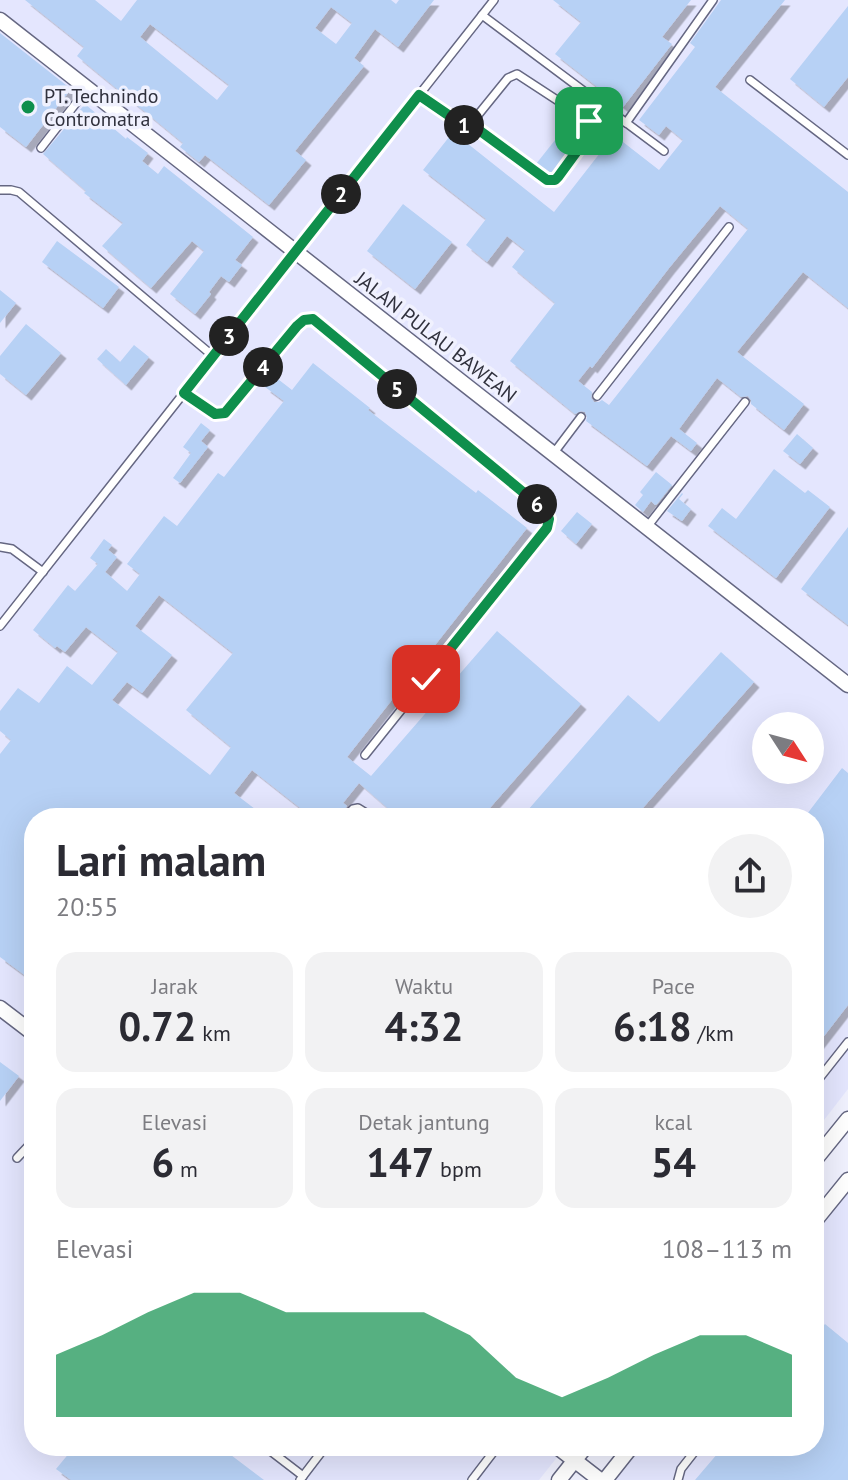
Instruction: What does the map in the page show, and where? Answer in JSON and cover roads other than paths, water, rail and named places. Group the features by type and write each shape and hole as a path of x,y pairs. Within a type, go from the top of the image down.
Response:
{"street":[{"name":"JALAN PULAU BAWEAN","path":"0,20 848,685"},
{"path":"0,1008 24,1026"},
{"path":"824,1149 848,1119"},
{"path":"824,1210 848,1180"},
{"path":"568,1456 602,1480 623,1456"},
{"path":"559,1480 578,1456"}],"lane":[{"path":"0,626 494,0"},
{"path":"626,123 713,0"},
{"path":"482,15 664,151"},
{"path":"419,95 467,127 472,125 508,78 517,74 589,121 592,127 558,177 552,180 543,177 472,125"},
{"path":"750,80 848,155"},
{"path":"41,148 87,89"},
{"path":"0,190 19,192 213,356"},
{"path":"597,396 729,227"},
{"path":"184,393 215,414 225,413 297,326 304,320 313,319 548,515 547,528 365,755"},
{"path":"647,527 745,402"},
{"path":"553,454 581,417"},
{"path":"0,547 12,549 43,572"},
{"path":"824,1072 848,1042"},
{"path":"17,1158 24,1151"},
{"path":"276,1456 301,1478 318,1456"},
{"path":"472,1480 490,1456"},
{"path":"678,1480 681,1469 691,1456"}],"place":[{"name":"PT. Technindo Contromatra","path":"28,107"}]}
